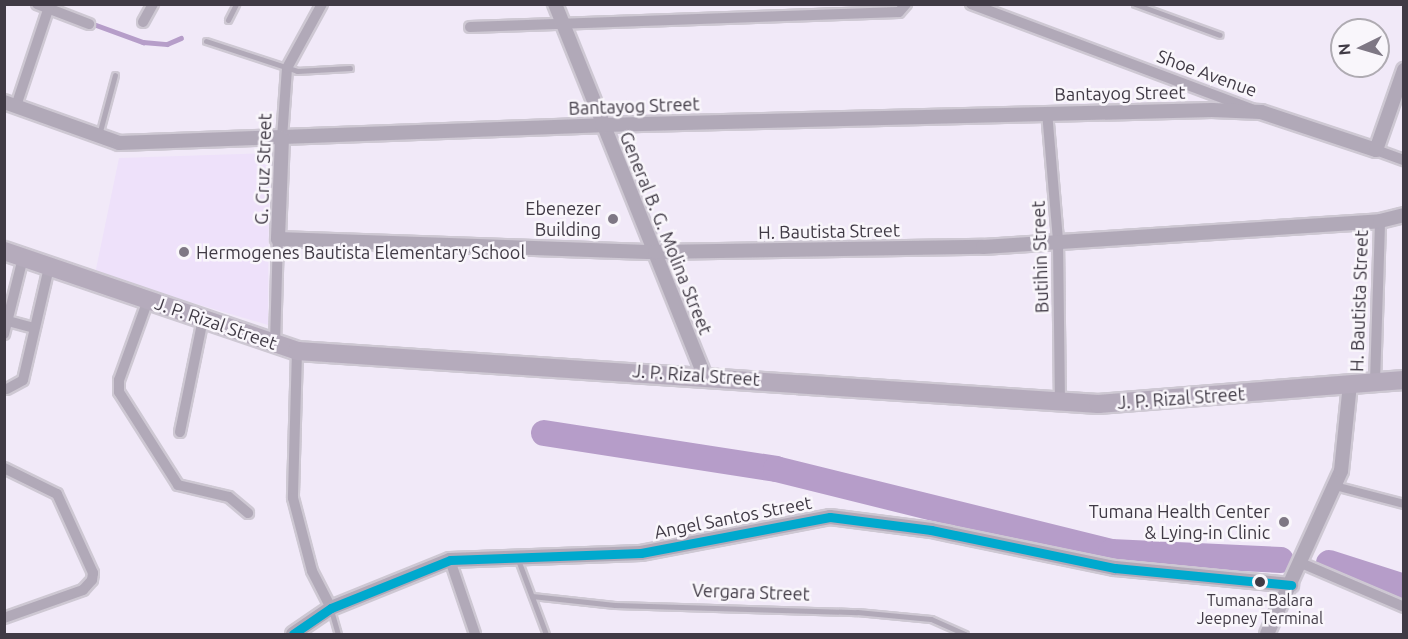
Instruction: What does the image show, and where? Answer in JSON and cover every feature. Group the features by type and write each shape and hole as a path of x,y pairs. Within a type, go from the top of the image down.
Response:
{"main road":[{"name":"J. P. Rizal Street","path":"4,251 297,351 704,375 1060,402 1135,403 1404,380"}],"street":[{"path":"37,4 89,24"},
{"path":"143,22 153,4"},
{"name":"G. Cruz Street","path":"275,344 282,138 287,68 322,4"},
{"name":"General B. G. Molina Street","path":"555,4 704,375"},
{"path":"470,27 561,22 899,12 906,4"},
{"name":"Shoe Avenue","path":"971,4 1001,10 1261,112 1404,160"},
{"path":"10,104 49,7"},
{"path":"1376,150 1404,70"},
{"name":"Bantayog Street","path":"10,104 119,143 602,125 1047,112 1261,112"},
{"name":"Butihin Street","path":"1047,112 1058,241 1060,402"},
{"name":"H. Bautista Street","path":"278,239 654,252 983,247 1380,220 1404,215"},
{"name":"H. Bautista Street","path":"1375,382 1380,220"},
{"path":"4,334 23,258"},
{"path":"5,391 23,380 50,267"},
{"path":"148,300 119,380 119,392 178,485 229,497 248,513"},
{"path":"180,432 203,319"},
{"path":"8,321 34,328"},
{"path":"297,351 292,498 310,564 331,608"},
{"path":"1267,634 1335,486 1347,446 1350,384"},
{"path":"4,468 57,494 93,573 92,580 83,590 4,618"},
{"path":"1335,486 1404,504"},
{"name":"Angel Santos Street","path":"293,634 331,608 450,560 658,551 799,520 830,517 932,530 1114,568 1291,585"},
{"path":"450,560 476,634"},
{"path":"1301,563 1404,607"}],"lane":[{"path":"228,20 236,4"},
{"path":"1135,4 1220,35"},
{"path":"206,41 297,71 350,68"},
{"path":"99,137 115,75"},
{"path":"517,556 546,634"},
{"name":"Vergara Street","path":"532,596 615,605 857,612 931,619 965,634"},
{"path":"331,608 338,634"}],"shaded area":[{"name":"Hermogenes Bautista Elementary School","path":"269,153 268,325 95,274 119,158"}],"waterway":[{"path":"88,22 143,42 167,44 181,38"},
{"path":"544,433 776,469 1111,552 1281,560"},
{"path":"1329,563 1404,587"}],"transit line":[{"path":"293,634 331,608 450,560 641,553 830,517 931,530 1115,568 1291,585"}],"place":[{"name":"Ebenezer Building","path":"613,219"},
{"name":"Hermogenes Bautista Elementary School","path":"184,252"},
{"name":"Tumana Health Center & Lying-in Clinic","path":"1284,522"},
{"name":"Tumana-Balara Jeepney Terminal","path":"1260,582"}]}
